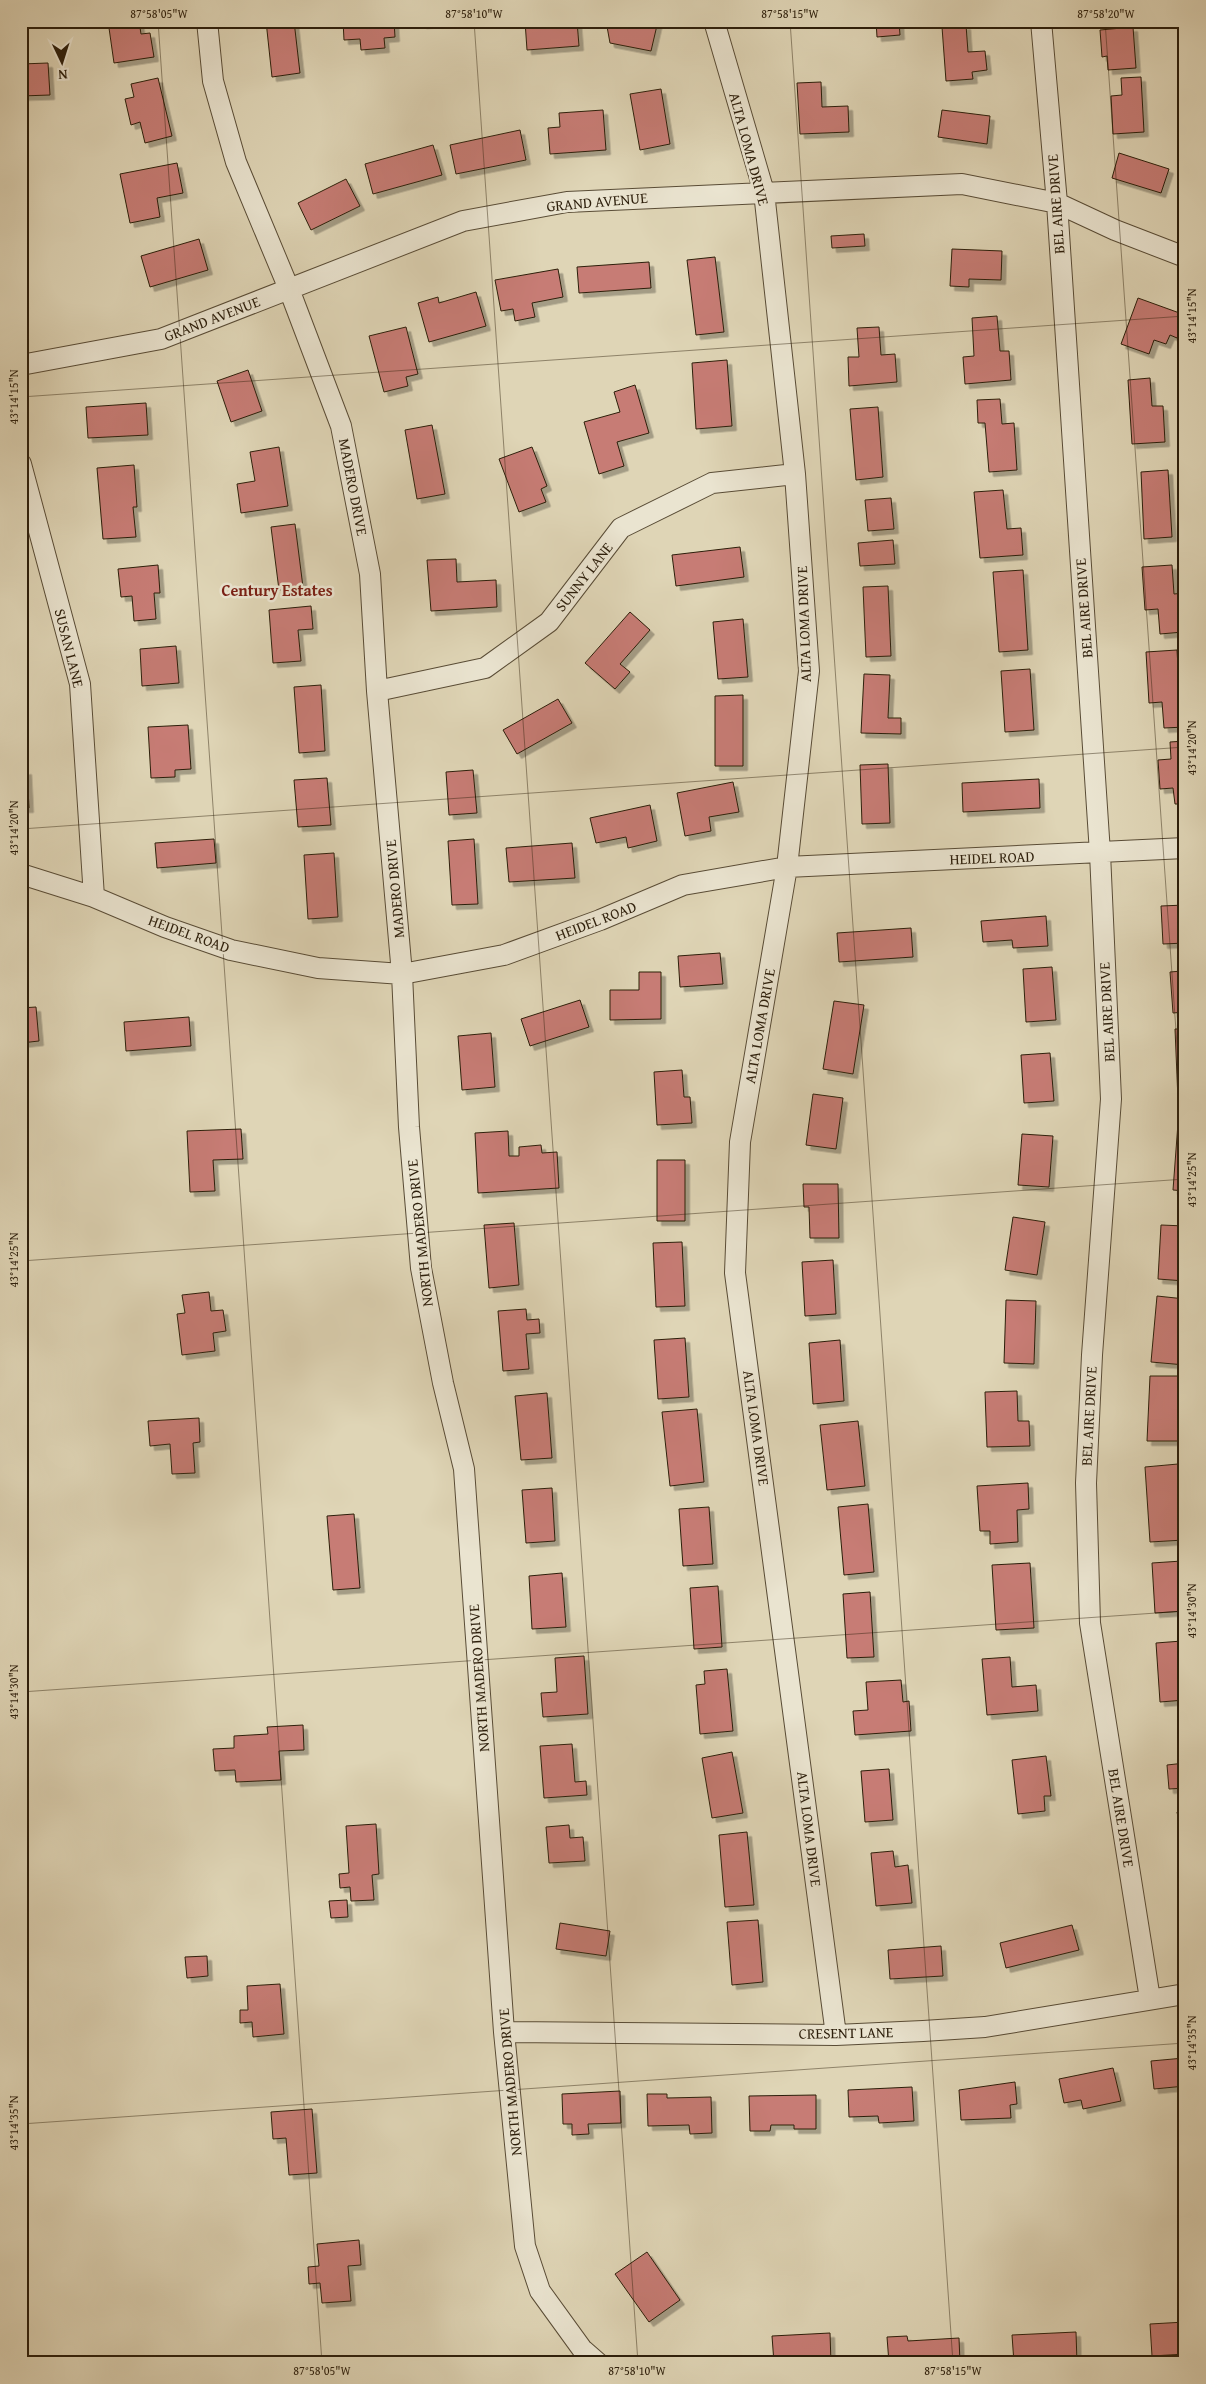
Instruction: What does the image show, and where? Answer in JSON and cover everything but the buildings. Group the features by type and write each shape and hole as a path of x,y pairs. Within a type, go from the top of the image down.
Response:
{"street":[{"name":"MADERO DRIVE","path":"207,21 214,81 236,162 341,426 370,574 377,691 402,974"},
{"name":"ALTA LOMA DRIVE","path":"714,21 764,192 795,474 809,671 787,867 740,1142 736,1273 836,2035"},
{"name":"BEL AIRE DRIVE","path":"1041,21 1057,202 1100,854 1112,1100 1092,1355 1086,1483 1090,1623 1150,1999"},
{"name":"GRAND AVENUE","path":"21,365 161,339 463,221 567,202 962,184 1057,202 1115,230 1185,257"},
{"name":"SUSAN LANE","path":"21,464 80,684 94,897"},
{"name":"SUNNY LANE","path":"377,691 485,668 550,622 621,528 712,483 795,474"},
{"name":"HEIDEL ROAD","path":"21,874 94,897 165,927 231,950 318,968 402,974 504,956 600,920 683,885 787,867 1100,854 1185,848"},
{"name":"NORTH MADERO DRIVE","path":"402,974 409,1127 421,1268 443,1383 464,1469 504,2032 525,2246 540,2291 582,2349 598,2363"},
{"name":"CRESENT LANE","path":"504,2032 836,2035 985,2027 1185,1994"}],"district":[{"name":"Century Estates","path":"277,590"}]}
